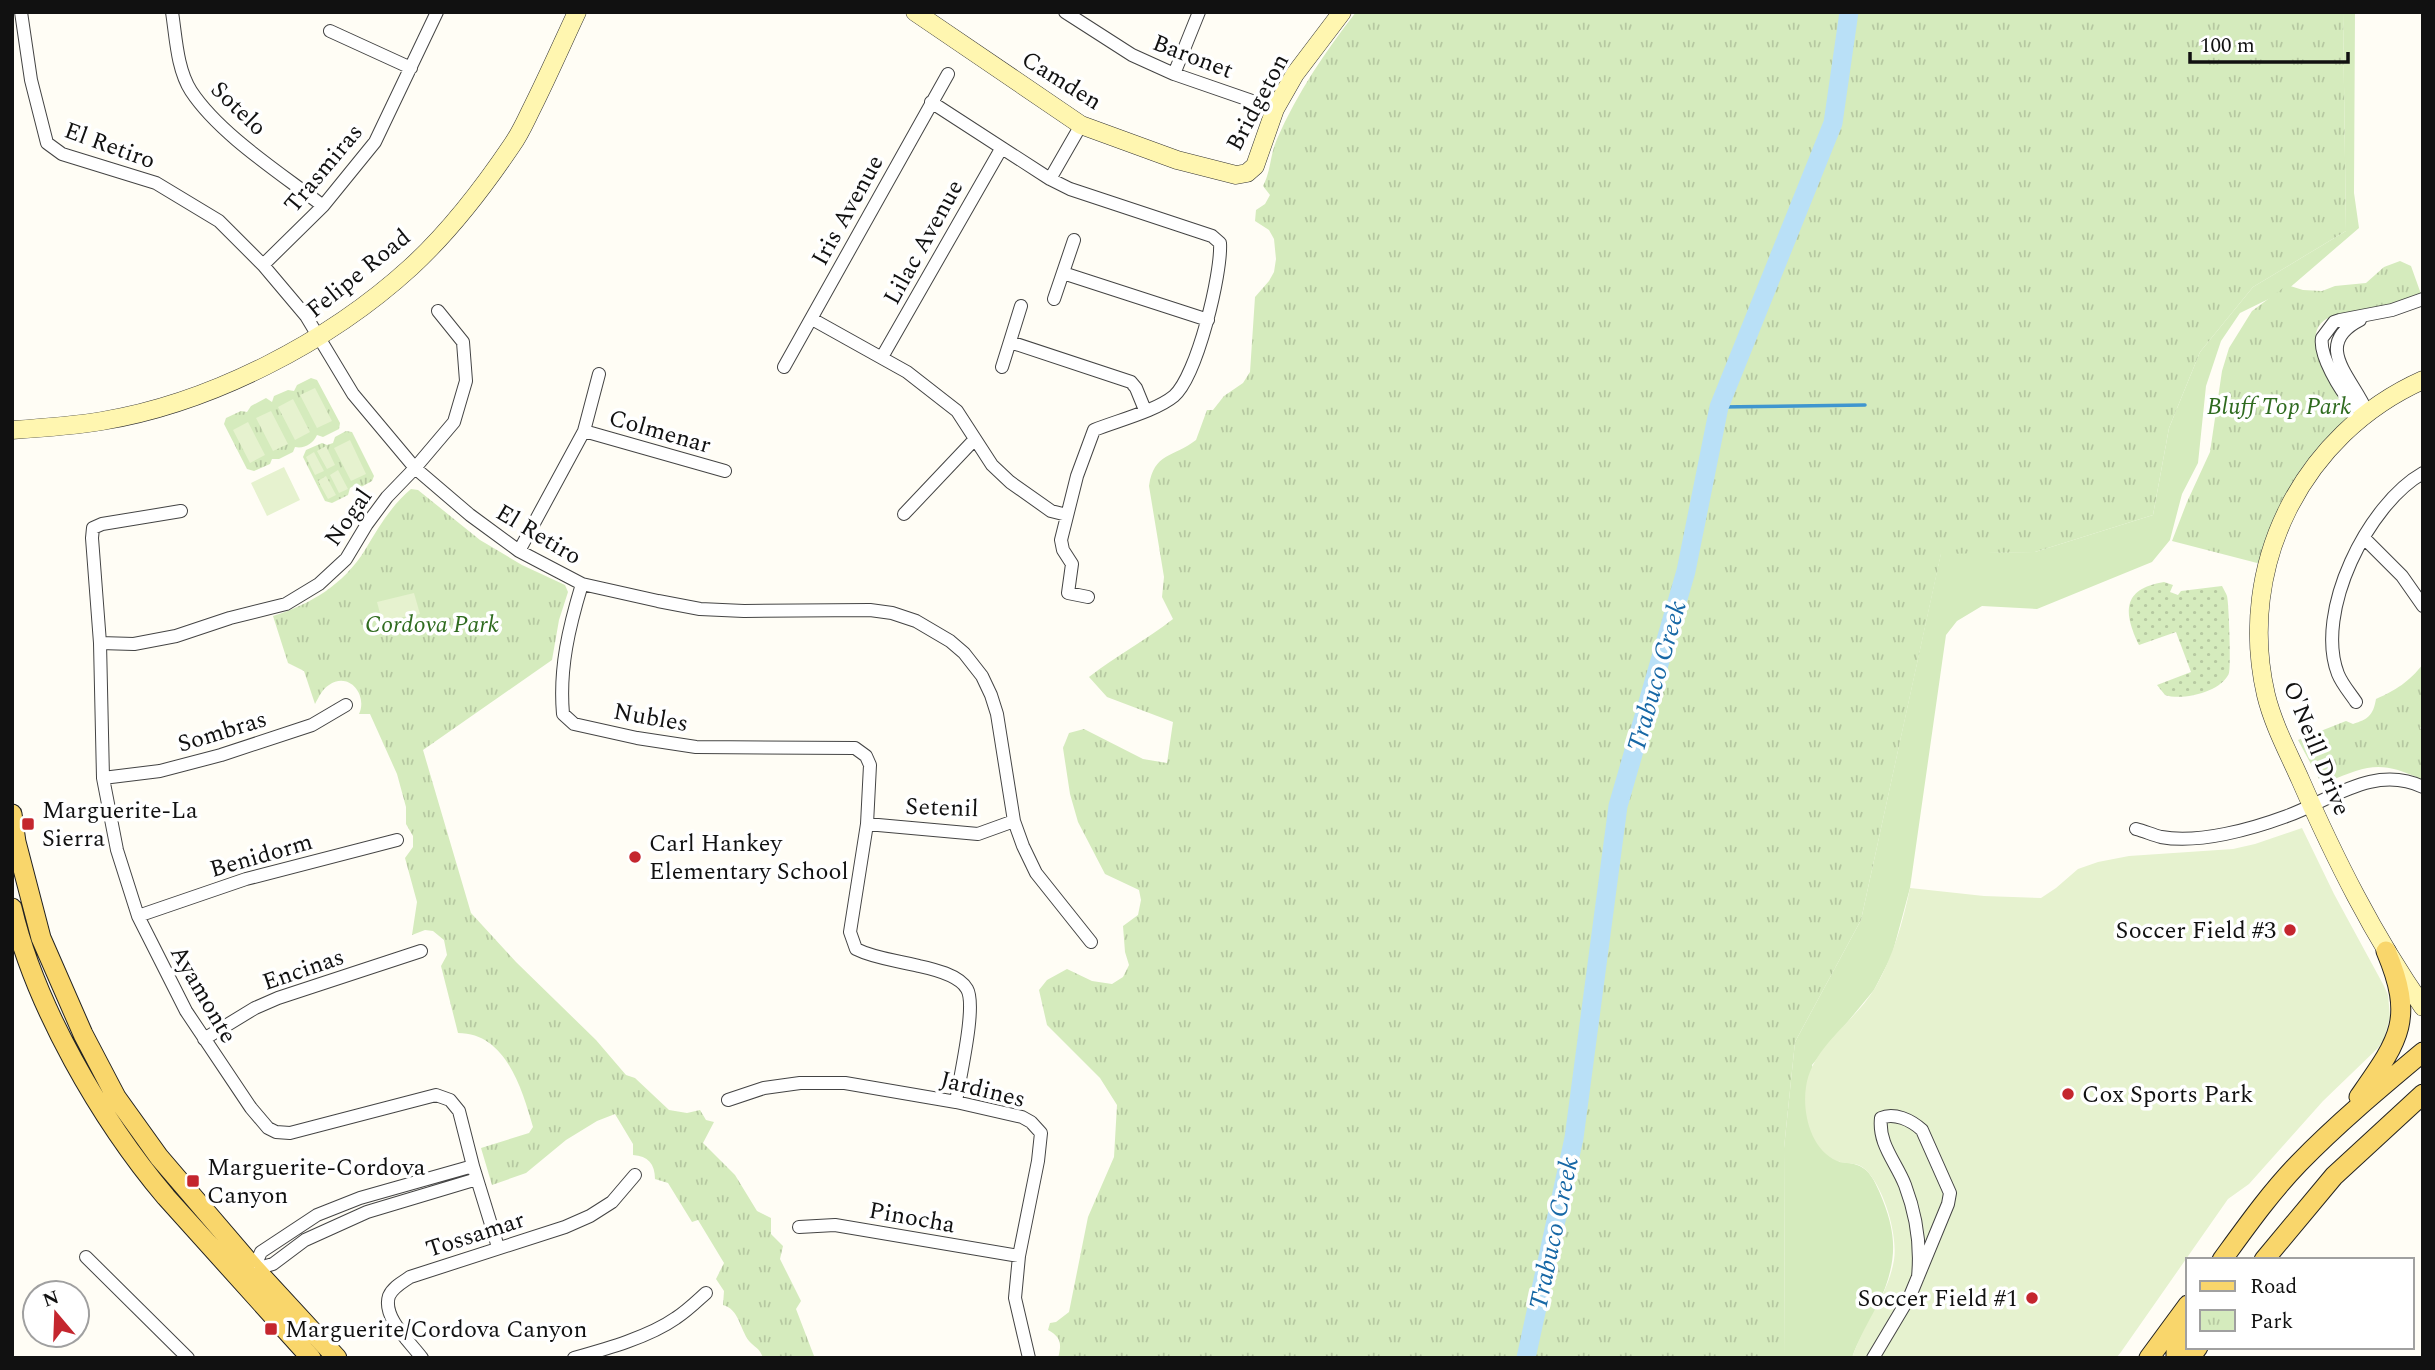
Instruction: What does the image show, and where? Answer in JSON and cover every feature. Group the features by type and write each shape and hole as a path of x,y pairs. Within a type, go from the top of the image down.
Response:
{"main road":[{"name":"Felipe Road","path":"12,430 103,421 152,410 239,378 319,337 367,304 412,267 461,213 514,143 577,12"},
{"name":"Camden","path":"915,12 1082,125 1177,160 1236,175"},
{"name":"Bridgeton","path":"1236,175 1247,173 1255,166 1275,109 1295,74 1342,12"},
{"name":"O'Neill Drive","path":"2423,380 2398,393 2370,416 2335,455 2304,499 2279,547 2271,589 2269,636 2274,686 2315,803 2363,912 2423,1007"},
{"name":"O'Neill Drive","path":"2370,416 2423,389"},
{"name":"O'Neill Drive","path":"2315,803 2389,937 2423,987"},
{"path":"12,814 14,843 41,939 83,1034 116,1097 312,1358"},
{"path":"12,908 36,980 65,1044 100,1106 143,1169 246,1273 337,1358"},
{"path":"2342,1120 2384,1062 2398,1036 2402,996 2386,951"},
{"path":"2223,1258 2297,1166 2342,1120 2423,1052"},
{"path":"2266,1258 2334,1176 2423,1094"},
{"path":"2389,1124 2423,1102"},
{"path":"2237,1258 2246,1227"},
{"path":"2150,1358 2186,1308"},
{"path":"2176,1358 2176,1352 2186,1337"}],"street":[{"name":"El Retiro","path":"21,12 32,80 47,143 62,154 156,183 219,221 263,265 306,316 353,394 415,468 470,515 519,551 582,584 700,609 870,610 892,613 935,631 964,653 982,676 991,695 997,714 1014,821 1036,873 1091,942"},
{"name":"Sotelo","path":"172,12 179,61 190,90 215,119 323,206"},
{"name":"Trasmiras","path":"263,265 323,206 375,142 437,12"},
{"name":"Baronet","path":"1065,12 1132,55 1174,74 1275,109"},
{"path":"1174,74 1199,12"},
{"path":"330,31 411,68"},
{"name":"Iris Avenue","path":"784,367 948,74"},
{"path":"931,102 1050,179 1070,189 1217,239 1220,248 1203,340 1177,393 1164,403 1094,430 1077,476 1061,540 1063,550 1072,564 1067,591 1088,597"},
{"path":"1050,179 1082,125"},
{"name":"Lilac Avenue","path":"882,357 1001,149"},
{"path":"1054,299 1074,240"},
{"path":"1063,273 1208,320"},
{"path":"2370,416 2336,354 2335,347 2340,334 2347,327 2369,316 2423,299"},
{"path":"1002,367 1021,306"},
{"name":"Nogal","path":"100,643 134,644 176,636 286,604 319,584 346,559 387,497 454,422 466,381 463,342 438,311"},
{"path":"811,319 907,372 957,411 992,465 1023,493 1051,511 1067,515"},
{"path":"1010,342 1131,382 1145,410"},
{"path":"519,551 584,431 599,374"},
{"name":"Colmenar","path":"584,431 725,471"},
{"path":"904,514 975,439"},
{"path":"2356,702 2338,674 2332,641 2339,595 2351,561 2375,518 2407,482 2423,473"},
{"name":"Ayamonte","path":"181,511 102,524 93,528 91,552 100,643 103,778 117,850 138,916 186,1011 251,1108 268,1128 276,1132 290,1133 436,1096 450,1100 459,1111 498,1247"},
{"path":"2364,537 2402,576 2423,606"},
{"name":"Nubles","path":"582,584 564,654 561,694 564,714 574,724 696,747 855,748 866,756 870,765 867,824"},
{"name":"Sombras","path":"103,778 160,771 221,755 312,725 345,705"},
{"path":"2136,828 2169,837 2225,833 2289,816 2345,789 2370,781 2394,779 2423,787"},
{"name":"Setenil","path":"867,824 978,834 1014,821"},
{"path":"867,824 850,932 856,949 869,956 920,966 954,978 967,989 972,1006 956,1102"},
{"name":"Benidorm","path":"138,916 246,879 397,840"},
{"name":"Encinas","path":"204,1039 255,1008 278,998 421,951"},
{"name":"Jardines","path":"728,1100 776,1086 845,1083 956,1102 1023,1117 1031,1122 1041,1133 1019,1256 1015,1298 1029,1358"},
{"path":"1872,1358 1905,1305 1918,1277 1948,1204 1950,1193 1922,1130 1915,1124 1888,1115 1881,1118 1881,1135 1905,1186 1913,1214 1919,1241 1918,1277"},
{"path":"246,1273 261,1252 317,1215 360,1198 473,1166"},
{"name":"Tossamar","path":"422,1358 389,1314 389,1296 397,1286 410,1277 565,1227 590,1216 612,1202 635,1175"},
{"path":"246,1273 273,1264 304,1240 367,1212 477,1179"},
{"name":"Pinocha","path":"799,1227 835,1225 1019,1256"},
{"path":"86,1257 188,1358"},
{"path":"574,1358 662,1327 706,1293"}],"green space":[{"path":"1356,12 2343,12 2346,231 2253,287 2200,352 2169,428 2153,515 2035,552 1941,554 1861,920 1795,1042 1784,1148 1785,1358 1058,1358 1059,1341 1056,1335 1048,1330 1050,1323 1056,1322 1069,1312 1088,1217 1114,1157 1117,1105 1100,1078 1047,1025 1039,990 1047,980 1067,969 1092,981 1112,984 1123,977 1129,965 1123,926 1138,915 1141,900 1139,890 1105,874 1078,822 1070,794 1063,748 1069,733 1084,729 1143,759 1167,763 1173,722 1107,697 1089,677 1173,619 1162,597 1164,577 1149,486 1152,475 1160,461 1196,440 1207,410 1213,410 1224,396 1243,383 1250,372 1255,297 1274,272 1276,259 1274,239 1269,230 1255,221 1256,210 1265,204 1270,195 1263,186 1273,151 1303,89"},
{"path":"2343,12 2355,12 2354,193 2359,228 2287,290 2240,313 2221,341 2206,386 2198,463 2182,494 2170,540 2152,562 2037,609 1982,606 1957,621 1946,635 1910,888 1892,955 1874,990 1812,1065 1839,1162 1865,1169 1876,1184 1885,1207 1890,1221 1893,1248 1889,1275 1878,1305 1852,1358 1785,1358 1784,1148 1795,1042 1861,920 1941,553 2035,552 2153,515 2169,428 2200,352 2253,287 2346,231"},
{"name":"Bluff Top Park","path":"2400,261 2411,266 2421,294 2369,310 2340,314 2323,321 2318,327 2317,349 2353,410 2352,417 2261,564 2172,541 2210,452 2222,371 2229,348 2252,311 2287,285 2303,290 2322,291 2335,286 2366,283 2384,267"},
{"path":"311,378 317,380 340,423 339,429 323,437 317,435 308,445 295,447 293,452 279,459 272,459 270,464 254,471 247,469 224,424 226,418 241,411 247,412 251,406 266,398 272,402 274,396 288,390 294,391 297,385"},
{"path":"315,388 332,421 317,428 300,395"},
{"path":"293,399 310,432 295,440 278,407"},
{"path":"271,411 288,444 273,451 256,418"},
{"path":"248,422 265,455 250,463 233,430"},
{"path":"346,431 352,432 374,476 372,481 361,487 355,485 350,488 348,495 332,503 325,501 303,457 306,450 322,443 333,443 335,437"},
{"path":"350,440 366,474 351,481 334,448"},
{"path":"326,446 335,465 327,469 317,451"},
{"path":"314,452 324,471 315,475 306,457"},
{"path":"284,467 300,500 267,516 251,483"},
{"path":"338,470 348,489 339,493 330,475"},
{"path":"326,476 336,495 328,499 318,481"},
{"name":"Cordova Park","path":"411,489 418,490 480,540 522,565 565,585 568,592 559,620 552,660 423,750 471,913 516,962 596,1040 626,1075 635,1078 669,1110 687,1113 700,1110 706,1120 714,1122 703,1143 735,1175 757,1211 771,1218 771,1234 783,1246 780,1259 801,1301 796,1309 814,1356 820,1358 763,1358 749,1341 733,1311 723,1305 724,1291 716,1279 724,1263 698,1220 692,1222 668,1183 655,1179 650,1162 633,1155 633,1144 615,1114 597,1121 566,1140 526,1173 492,1185 481,1148 529,1133 533,1127 523,1096 500,1053 475,1035 458,1033 441,966 447,955 444,940 433,931 425,930 412,935 417,902 405,858 413,847 413,836 406,824 406,807 397,774 370,714 359,714 359,693 350,683 343,681 336,681 327,687 315,704 304,671 288,663 273,616 313,599 347,573 391,510"},
{"path":"2164,582 2173,585 2170,592 2178,595 2181,591 2222,586 2227,595 2229,673 2225,680 2210,690 2191,696 2172,697 2165,695 2157,685 2191,672 2176,632 2139,645 2131,623 2130,604 2140,590"},
{"path":"414,593 420,614 382,621 377,602"},
{"path":"2423,664 2423,725 2420,728 2423,731 2423,780 2385,767 2364,769 2327,782 2319,779 2298,740 2346,721 2353,724 2366,718 2376,699 2402,685"},
{"name":"Cox Sports Park","path":"2302,828 2388,995 2390,1017 2384,1039 2378,1048 2323,1101 2249,1184 2228,1199 2116,1358 1852,1358 1891,1273 1895,1250 1892,1225 1879,1188 1866,1170 1859,1165 1837,1161 1828,1156 1815,1140 1807,1119 1806,1087 1816,1059 1875,988 1897,939 1910,888 1984,896 2041,898 2078,869 2098,862 2129,856 2233,849"}],"waterway":[{"name":"Trabuco Creek","path":"1526,1358 1574,1138 1618,806 1686,571 1719,407 1833,123 1849,12"},
{"path":"1719,407 1865,405"}],"place":[{"name":"Marguerite-La Sierra","path":"28,824"},
{"name":"Carl Hankey Elementary School","path":"635,857"},
{"name":"Soccer Field #3","path":"2290,930"},
{"name":"Cox Sports Park","path":"2068,1094"},
{"name":"Marguerite-Cordova Canyon","path":"193,1181"},
{"name":"Soccer Field #1","path":"2032,1298"},
{"name":"Marguerite/Cordova Canyon","path":"271,1329"}]}
